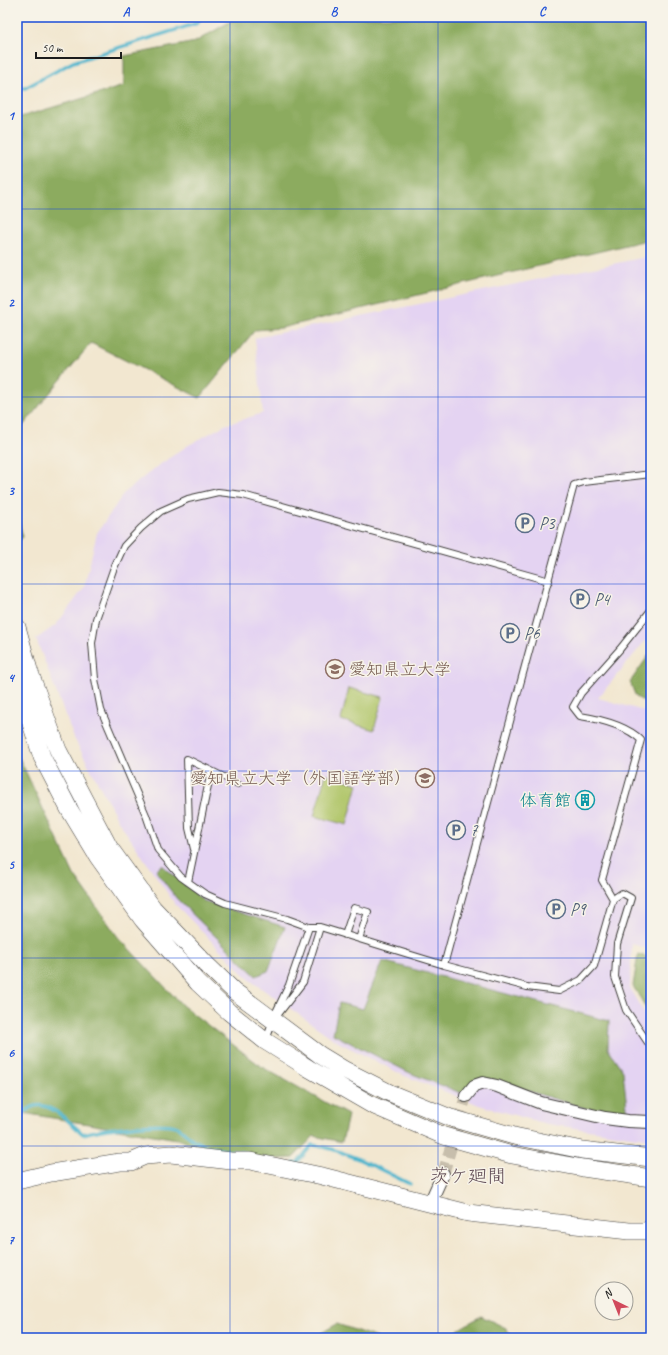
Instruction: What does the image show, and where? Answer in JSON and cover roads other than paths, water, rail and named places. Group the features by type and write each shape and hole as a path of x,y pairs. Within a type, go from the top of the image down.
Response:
{"main road":[{"path":"17,628 29,670 58,750 109,847 153,908 202,960 234,991 320,1055 343,1069 390,1093 451,1118 514,1136 582,1150 651,1158"},
{"path":"17,681 42,757 69,809 98,857 143,920 198,983 229,1012 265,1041 308,1068 372,1104 444,1136 512,1155 583,1168 651,1178"},
{"path":"17,1181 51,1173 120,1162 131,1162 145,1156 171,1154 231,1161 250,1161 322,1176 468,1213 629,1231 645,1231 651,1228"}],"street":[{"path":"466,1096 474,1086 483,1083 497,1086 541,1103 604,1118 651,1122"},
{"path":"430,1203 443,1174"}],"lane":[{"path":"444,964 574,486 584,482 651,474"},
{"path":"549,581 243,496 218,492 188,499 162,511 141,528 124,546 112,570 96,619 92,643 95,679 101,710 146,815 158,850 181,877 205,894 225,903 287,919 309,927 320,927 526,987 559,991 581,980 594,966 613,899 622,893 631,898 617,944 615,977 626,1010 651,1047"},
{"path":"613,899 602,880 641,740 633,733 594,718 580,716 573,707 581,693 620,649 651,610"},
{"path":"194,849 189,828 187,759 238,784"},
{"path":"188,882 211,771"},
{"path":"345,935 354,908 368,912 359,939"},
{"path":"265,1041 289,985 309,927"},
{"path":"273,1021 303,982 320,927"}],"waterway":[{"path":"17,90 25,88 73,62 198,23 200,17"},
{"path":"17,1119 32,1107 39,1105 52,1109 83,1134 130,1126 156,1124 167,1125 178,1127 194,1141 202,1144 220,1149 245,1153"},
{"path":"294,1163 297,1163 312,1145 324,1147 349,1155 410,1184"}],"tunnel":[{"path":"443,1174 466,1096"}],"place":[{"name":"P3","path":"525,523"},
{"name":"P4","path":"580,599"},
{"name":"P6","path":"510,633"},
{"name":"愛知県立大学","path":"335,669"},
{"name":"愛知県立大学（外国語学部）","path":"425,778"},
{"name":"体育館","path":"585,800"},
{"name":"7","path":"456,830"},
{"name":"P9","path":"556,909"}],"district":[{"name":"茨ケ廻間","path":"468,1176"}]}
